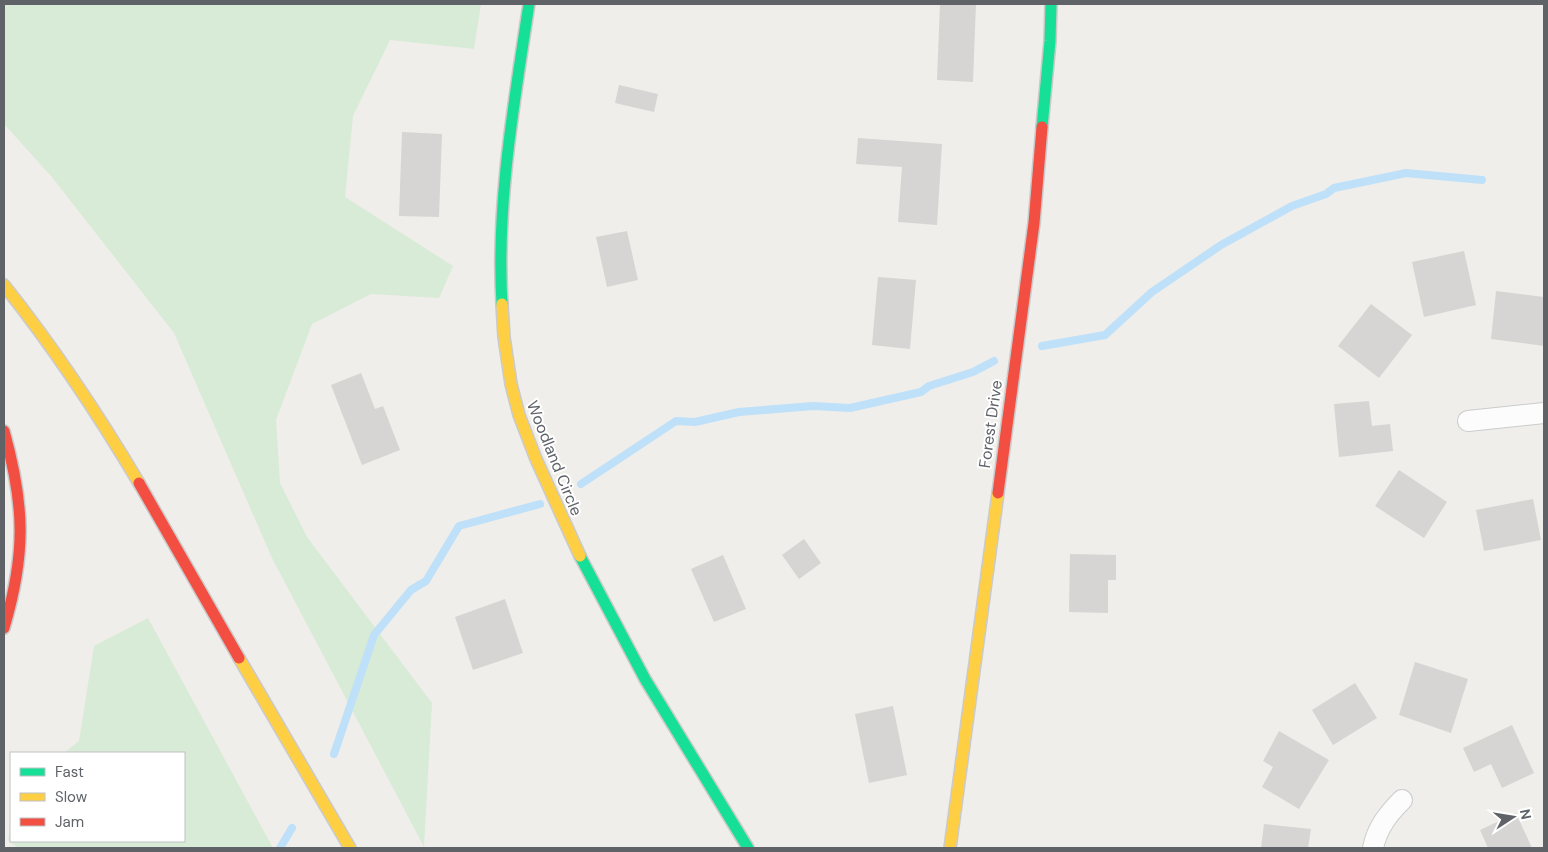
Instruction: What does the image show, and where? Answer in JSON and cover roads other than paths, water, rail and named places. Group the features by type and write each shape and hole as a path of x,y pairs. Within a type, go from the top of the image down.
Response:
{"main road":[{"name":"Woodland Circle","path":"529,4 513,118 501,264 504,329 516,407 529,446 570,538 606,607 683,744 748,848"},
{"name":"Forest Drive","path":"950,848 1034,223 1050,41 1051,4"},
{"path":"4,285 30,315 118,448 350,848"},
{"path":"4,431 14,468 20,514 20,557 13,598 4,628"}],"street":[{"path":"1468,421 1544,412"},
{"path":"1373,848 1386,815 1402,800"}],"waterway":[{"path":"1042,346 1105,335 1152,292 1221,245 1292,206 1326,194 1334,188 1406,173 1482,180"},
{"path":"581,484 676,421 695,422 739,412 813,406 850,408 921,392 929,386 973,372 994,361"},
{"path":"334,754 374,635 411,590 426,581 459,526 540,504"},
{"path":"280,848 292,828"}]}
